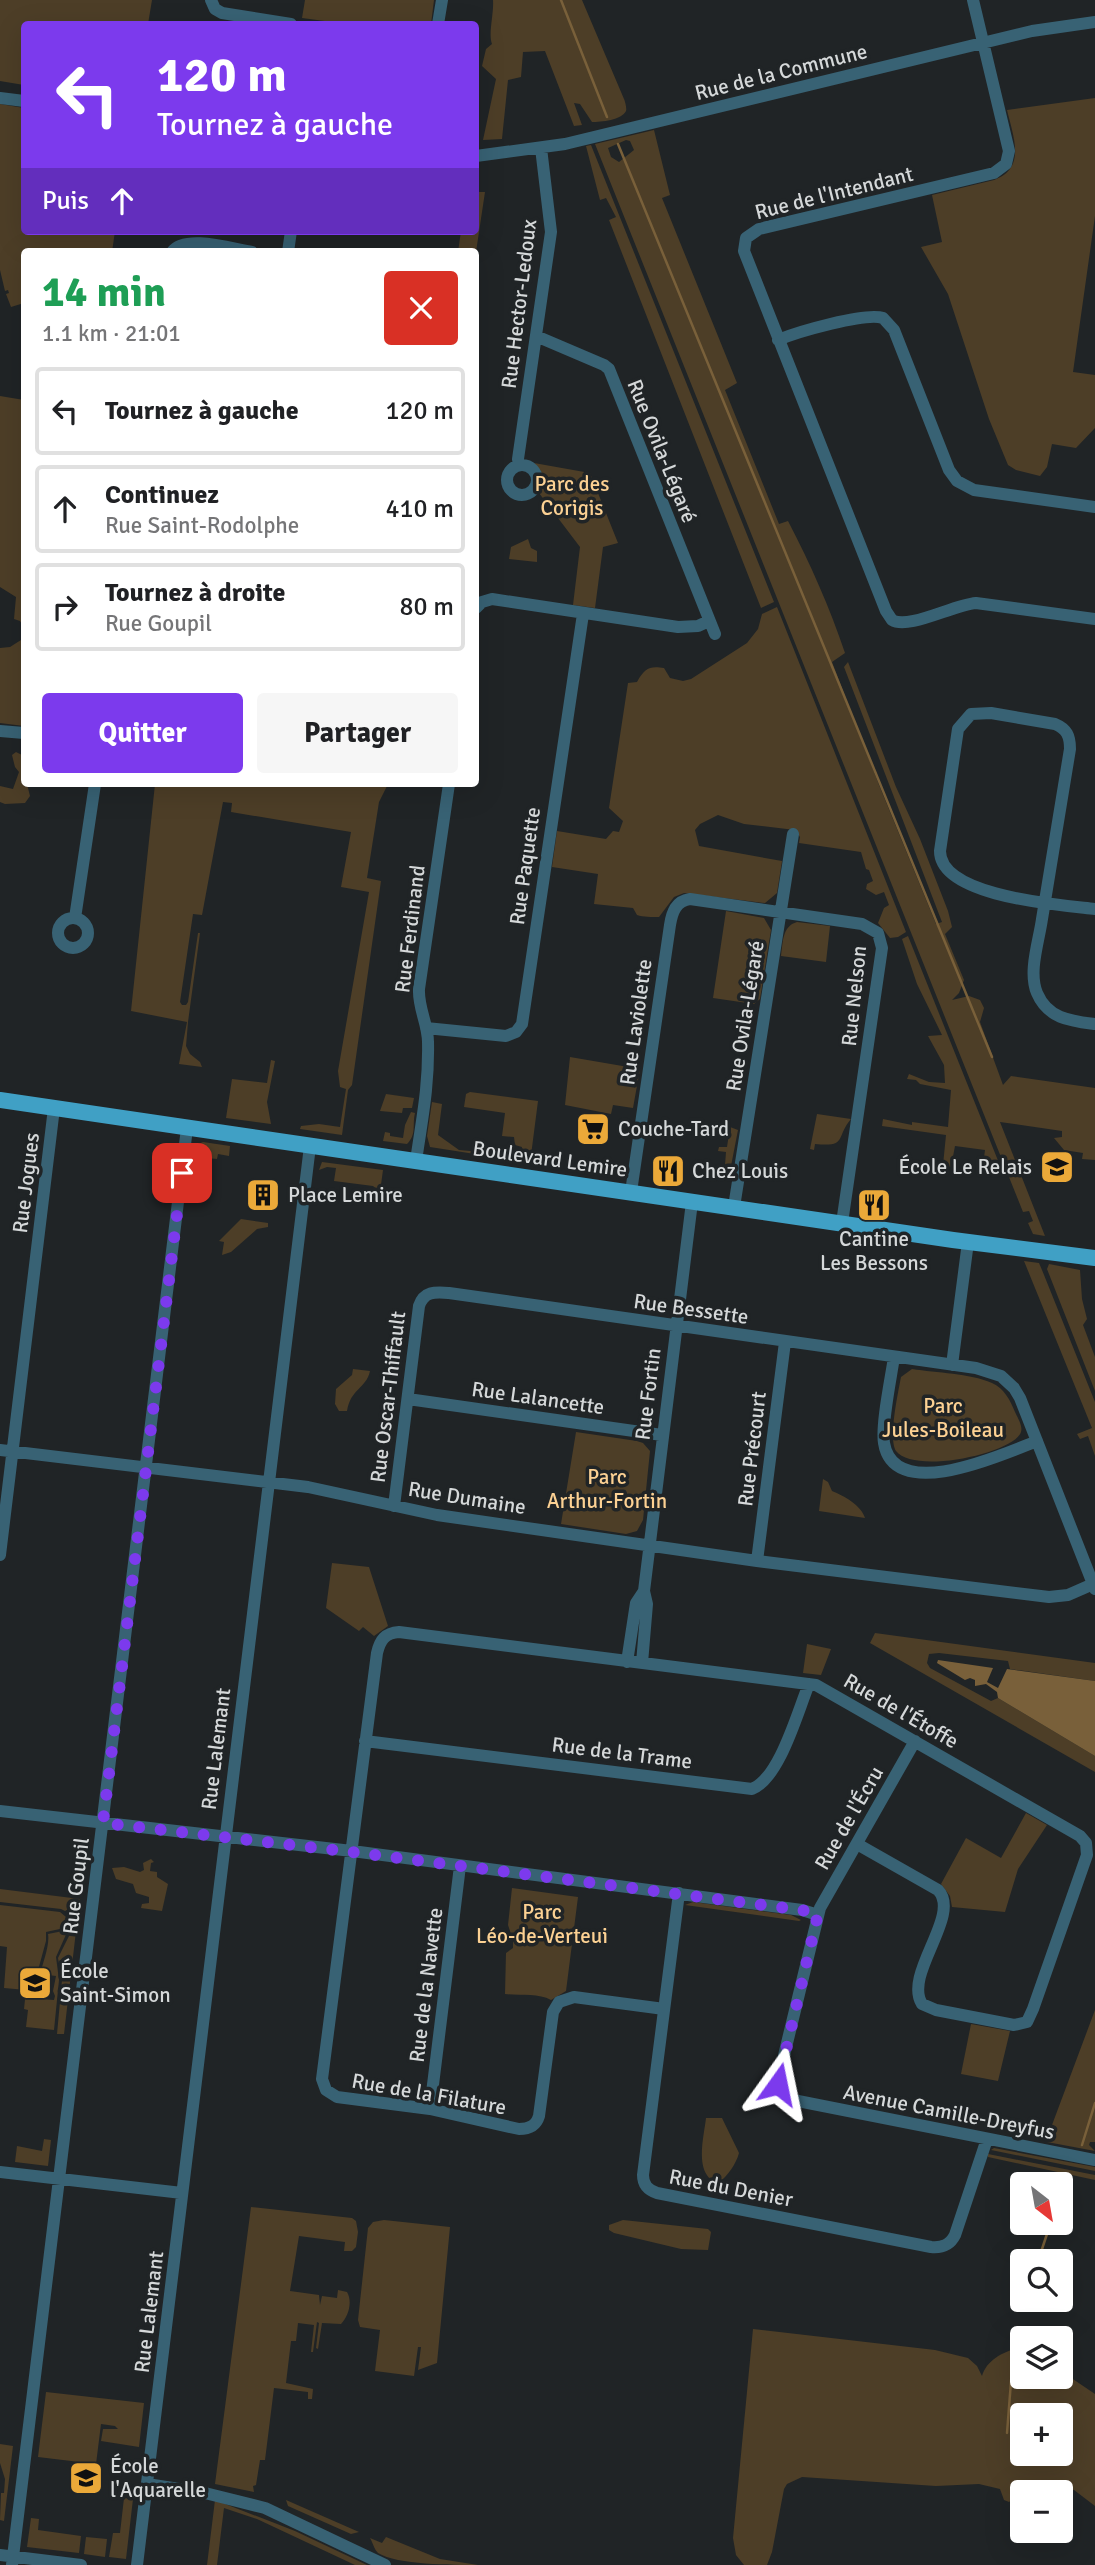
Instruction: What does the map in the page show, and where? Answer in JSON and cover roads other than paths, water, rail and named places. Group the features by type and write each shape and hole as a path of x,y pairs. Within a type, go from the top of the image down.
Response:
{"main road":[{"name":"Boulevard Lemire","path":"0,1100 968,1242 1095,1258"}],"street":[{"path":"211,0 215,9 222,13 272,21"},
{"path":"439,21 442,0"},
{"name":"Rue de l'Intendant","path":"973,0 1009,151 1006,164 994,173 753,231 744,242 744,251 886,611 895,622 906,624 958,605 976,603 1095,619"},
{"name":"Rue de la Commune","path":"479,156 541,148 1041,29 1095,22"},
{"path":"0,98 21,101"},
{"name":"Rue Hector-Ledoux","path":"519,465 517,459 552,226 541,148"},
{"path":"176,248 189,242 227,248"},
{"path":"778,340 796,333 869,316 883,318 894,330 948,470 957,481 974,490 1095,507"},
{"name":"Rue Ovila-Légaré","path":"536,336 609,369 715,634"},
{"path":"479,605 492,599 678,627 698,626 709,621"},
{"name":"Rue Paquette","path":"426,1028 506,1036 516,1032 521,1026 583,614"},
{"path":"1095,909 1045,903 987,892 953,874 942,862 940,851 958,729 971,714 984,712 1055,724 1062,727 1069,736 1070,749 1045,903 1034,974 1038,995 1049,1010 1060,1018 1095,1024"},
{"path":"0,731 21,733"},
{"path":"75,918 95,787"},
{"name":"Rue Ferdinand","path":"416,1161 428,1088 426,1028 419,992 449,787"},
{"name":"Rue Ovila-Légaré","path":"734,1207 793,834"},
{"name":"Rue Nelson","path":"681,902 690,899 865,925 878,933 881,943 842,1223"},
{"name":"Rue Laviolette","path":"631,1192 671,917 681,902"},
{"name":"Rue Jogues","path":"0,1555 6,1450 54,1108"},
{"name":"Rue Goupil","path":"8,2559 60,2179 187,1128"},
{"name":"Rue Lalemant","path":"137,2565 310,1146"},
{"name":"Rue Fortin","path":"642,1663 647,1604 644,1591 692,1202"},
{"path":"952,1364 968,1242"},
{"name":"Rue Bessette","path":"426,1295 449,1293 985,1370 1005,1379 1018,1393 1094,1586"},
{"name":"Rue Oscar-Thiffault","path":"394,1506 419,1306 426,1295"},
{"name":"Rue Précourt","path":"757,1561 785,1342"},
{"path":"894,1357 883,1440 889,1457 900,1466 924,1472 960,1469 1037,1441"},
{"name":"Rue Lalancette","path":"408,1399 662,1435"},
{"name":"Rue Dumaine","path":"6,1450 338,1492 438,1516 757,1561 1049,1597 1068,1595 1094,1586"},
{"name":"Rue Fortin","path":"627,1662 636,1604 644,1591"},
{"name":"Rue de l'Étoffe","path":"352,1852 377,1653 380,1642 390,1634 399,1632 809,1684 822,1688 915,1741 1080,1836 1086,1843 1085,1862 1027,2022 1014,2025 936,2010 922,2004 918,1997 918,1983 944,1906 943,1896 938,1890 857,1844"},
{"name":"Rue de la Trame","path":"365,1741 752,1789 766,1779 782,1752 809,1684"},
{"name":"Rue de l'Écru","path":"818,1914 915,1741"},
{"path":"0,1811 679,1893 818,1914"},
{"name":"Rue de la Filature","path":"352,1852 323,2082 326,2090 337,2097 430,2109 519,2129 532,2127 539,2116 553,2012 559,2002 574,1997 664,2009"},
{"name":"Rue de la Navette","path":"430,2109 460,1866"},
{"name":"Rue du Denier","path":"679,1893 643,2175 645,2185 652,2192 941,2247 949,2243 955,2235 987,2139"},
{"name":"Avenue Camille-Dreyfus","path":"818,1914 778,2080 780,2092 787,2098 798,2101 1095,2160"},
{"path":"0,2172 182,2193"},
{"path":"147,2484 216,2495 265,2508 385,2565"},
{"path":"8,2559 80,2565"}],"waterway":[{"path":"561,0 607,117"},
{"path":"618,144 992,1057"},
{"path":"1082,2145 1095,2103"},
{"path":"1042,2249 1047,2235"},
{"path":"1007,2433 1010,2389"}],"place":[{"name":"Couche-Tard","path":"593,1129"},
{"name":"École Le Relais","path":"1057,1167"},
{"name":"Chez Louis","path":"668,1171"},
{"name":"Place Lemire","path":"263,1195"},
{"name":"Cantine Les Bessons","path":"874,1205"},
{"name":"École Saint-Simon","path":"35,1983"},
{"name":"École l'Aquarelle","path":"86,2478"}],"park label":[{"name":"Parc des Corigis","path":"572,496"},
{"name":"Parc Jules-Boileau","path":"943,1418"},
{"name":"Parc Arthur-Fortin","path":"607,1489"},
{"name":"Parc Léo-de-Verteui","path":"542,1924"}]}
